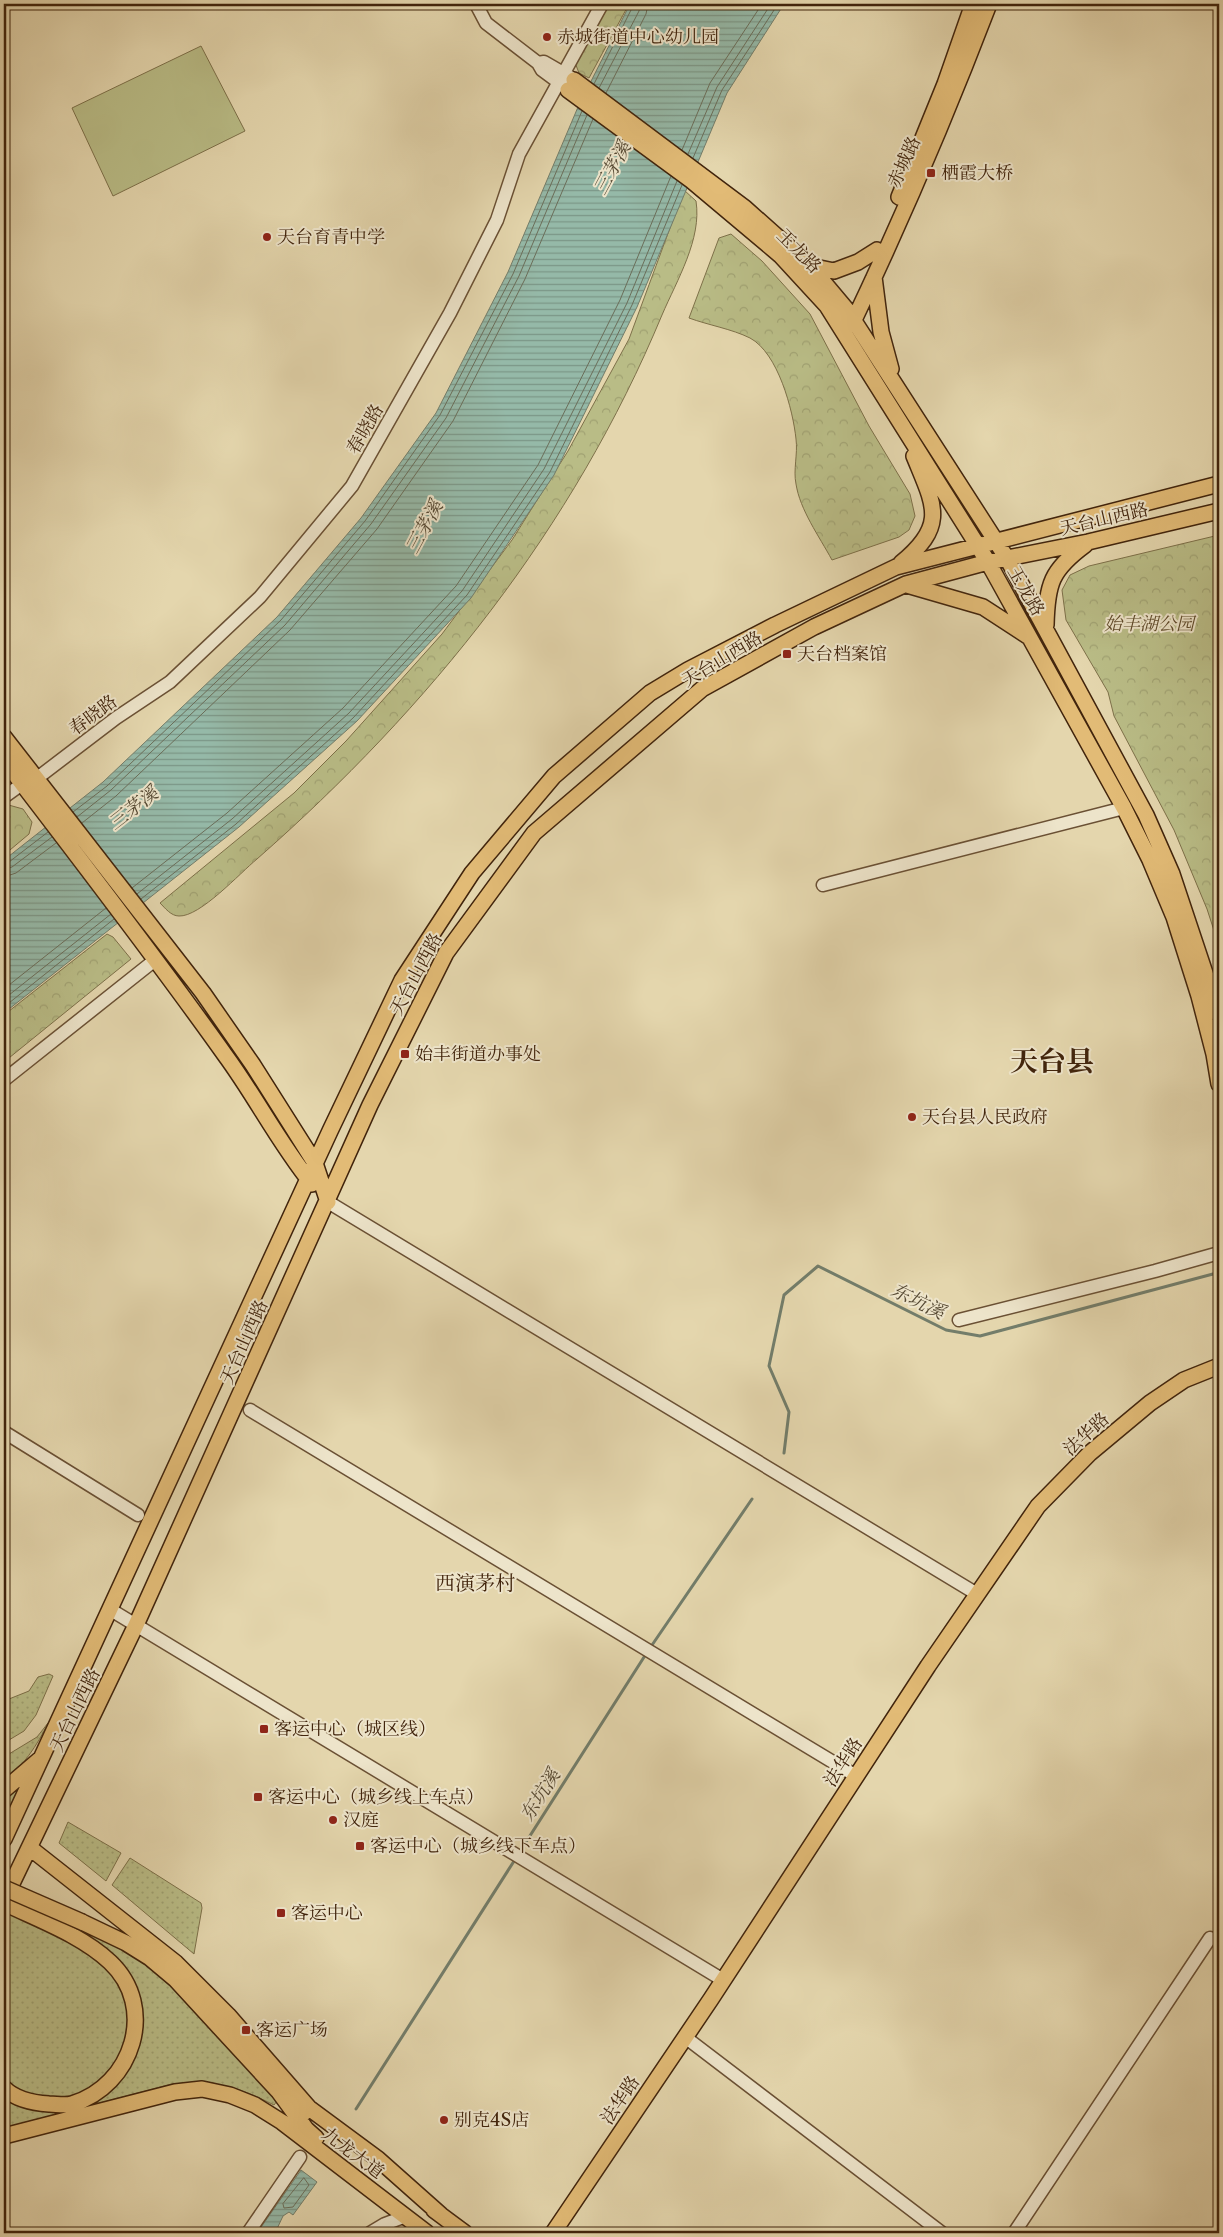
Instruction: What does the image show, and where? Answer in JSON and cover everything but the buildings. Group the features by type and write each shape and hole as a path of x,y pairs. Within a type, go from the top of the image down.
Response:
{"main road":[{"name":"赤城路","path":"845,320 945,84 974,4"},
{"name":"赤城路","path":"845,320 874,277 959,83 989,4"},
{"path":"566,82 694,176"},
{"name":"玉龙路","path":"694,176 745,208 810,266 845,320 898,418 988,562 1033,640 1150,860 1174,917 1199,996 1214,1054 1219,1084"},
{"name":"玉龙路","path":"694,176 780,255 827,306 845,320 895,383 1008,560 1046,627 1150,823 1172,874 1219,1015"},
{"path":"810,266 834,271 858,262 876,250"},
{"path":"874,277 881,332 895,383"},
{"path":"896,567 921,547 931,528 933,508 898,418"},
{"name":"天台山西路","path":"4,1839 111,1610 308,1178 396,992 472,873 554,776 650,693 740,642 896,567 978,545 997,543 1219,484"},
{"name":"天台山西路","path":"4,1901 136,1625 328,1202 370,1105 420,1004 446,953 534,833 702,689 814,627 906,584 988,562 1008,560 1219,511"},
{"path":"1046,627 1046,600 1050,582 1074,552 1088,542"},
{"path":"906,584 983,607 1033,640"},
{"path":"4,737 29,781 140,926 203,993 254,1066 315,1163 328,1202"},
{"path":"4,760 29,781"},
{"path":"519,818 534,833"},
{"path":"140,926 155,960 227,1056 276,1137 328,1202"},
{"path":"396,992 420,1004"},
{"name":"法华路","path":"553,2233 686,2038 856,1776 1038,1506 1090,1453 1157,1398 1184,1380 1219,1366"},
{"path":"4,1790 44,1755"},
{"path":"30,1848 176,1963 228,2015 309,2108 378,2159 441,2215"},
{"path":"4,1888 82,1922 150,1958 175,1979 278,2092 306,2129 406,2216"},
{"path":"4,1901 94,1948 111,1963 124,1979 132,1996 136,2019 135,2037 127,2059 120,2071 92,2096 70,2104 34,2103 9,2093 4,2088"},
{"name":"九龙大道","path":"4,2136 175,2092 202,2090 230,2095 255,2105 282,2122 427,2233"},
{"path":"278,2092 324,2129 465,2233"}],"street":[{"path":"476,4 486,23 538,63 544,62 566,82"},
{"name":"春晓路","path":"4,797 170,682 260,597 334,510 357,478 450,313 497,220 519,154 566,82 602,4"},
{"path":"823,885 1124,808"},
{"path":"4,1080 155,960"},
{"path":"328,1202 977,1594"},
{"path":"959,1320 1219,1253"},
{"path":"250,1410 856,1776"},
{"path":"4,1432 138,1515"},
{"path":"111,1610 723,1980"},
{"path":"1014,2233 1210,1938"},
{"path":"686,2038 942,2233"},
{"path":"248,2233 300,2157"},
{"path":"370,2233 385,2224 406,2216"}],"green space":[{"path":"607,4 629,4 589,78 579,73 574,60"},
{"path":"201,46 245,131 113,196 72,108"},
{"path":"684,190 696,201 697,215 692,245 681,274 626,394 586,469 540,541 491,610 438,677 381,740 320,801 208,902 188,914 176,916 171,913 160,903 294,793 346,741 442,634 512,540 568,451 629,339"},
{"path":"731,234 762,261 810,314 869,426 910,494 915,516 909,530 899,537 832,560 811,523 798,494 795,479 796,439 788,398 769,356 760,345 750,338 689,318 719,238"},
{"name":"始丰湖公园","path":"1219,535 1219,946 1207,909 1174,830 1114,716 1108,692 1066,620 1062,590 1070,575 1089,566"},
{"path":"5,804 23,809 32,822 29,834 4,855"},
{"path":"107,934 113,937 131,959 4,1062 4,1015"},
{"path":"49,1674 53,1676 36,1715 24,1731 4,1743 4,1701 29,1691 38,1677"},
{"path":"48,1723 29,1755 4,1782 4,1757 37,1737"},
{"path":"21,1783 4,1820 4,1797"},
{"path":"68,1822 121,1853 106,1881 59,1843"},
{"path":"130,1858 201,1903 202,1908 194,1954 112,1885"},
{"path":"17,1902 99,1937 134,1957 164,1978 277,2101 274,2105 248,2093 225,2086 201,2083 172,2084 4,2128 4,1927"}],"water":[{"name":"三茅溪","path":"630,4 784,4 727,93 637,307 554,475 471,598 357,721 239,827 4,1013 4,860 103,782 277,617 361,518 436,413 508,272 578,107"},
{"path":"301,2170 317,2182 293,2215 289,2212 283,2216 275,2233 257,2233"}],"waterway":[{"name":"东坑溪","path":"784,1453 789,1412 769,1366 784,1295 818,1266 946,1330 980,1336 1213,1274"},
{"name":"东坑溪","path":"650,1648 752,1499"},
{"name":"东坑溪","path":"519,1853 646,1654"},
{"name":"东坑溪","path":"356,2109 516,1858"}],"place":[{"name":"赤城街道中心幼儿园","path":"547,37"},
{"name":"栖霞大桥","path":"931,173"},
{"name":"天台育青中学","path":"267,237"},
{"name":"天台档案馆","path":"787,654"},
{"name":"始丰街道办事处","path":"405,1054"},
{"name":"天台县人民政府","path":"912,1117"},
{"name":"客运中心（城区线）","path":"264,1729"},
{"name":"客运中心（城乡线上车点）","path":"258,1797"},
{"name":"汉庭","path":"333,1820"},
{"name":"客运中心（城乡线下车点）","path":"360,1846"},
{"name":"客运中心","path":"281,1913"},
{"name":"客运广场","path":"246,2030"},
{"name":"别克4S店","path":"444,2120"}],"district":[{"name":"天台县","path":"1052,1061"},
{"name":"西演茅村","path":"475,1583"}]}
